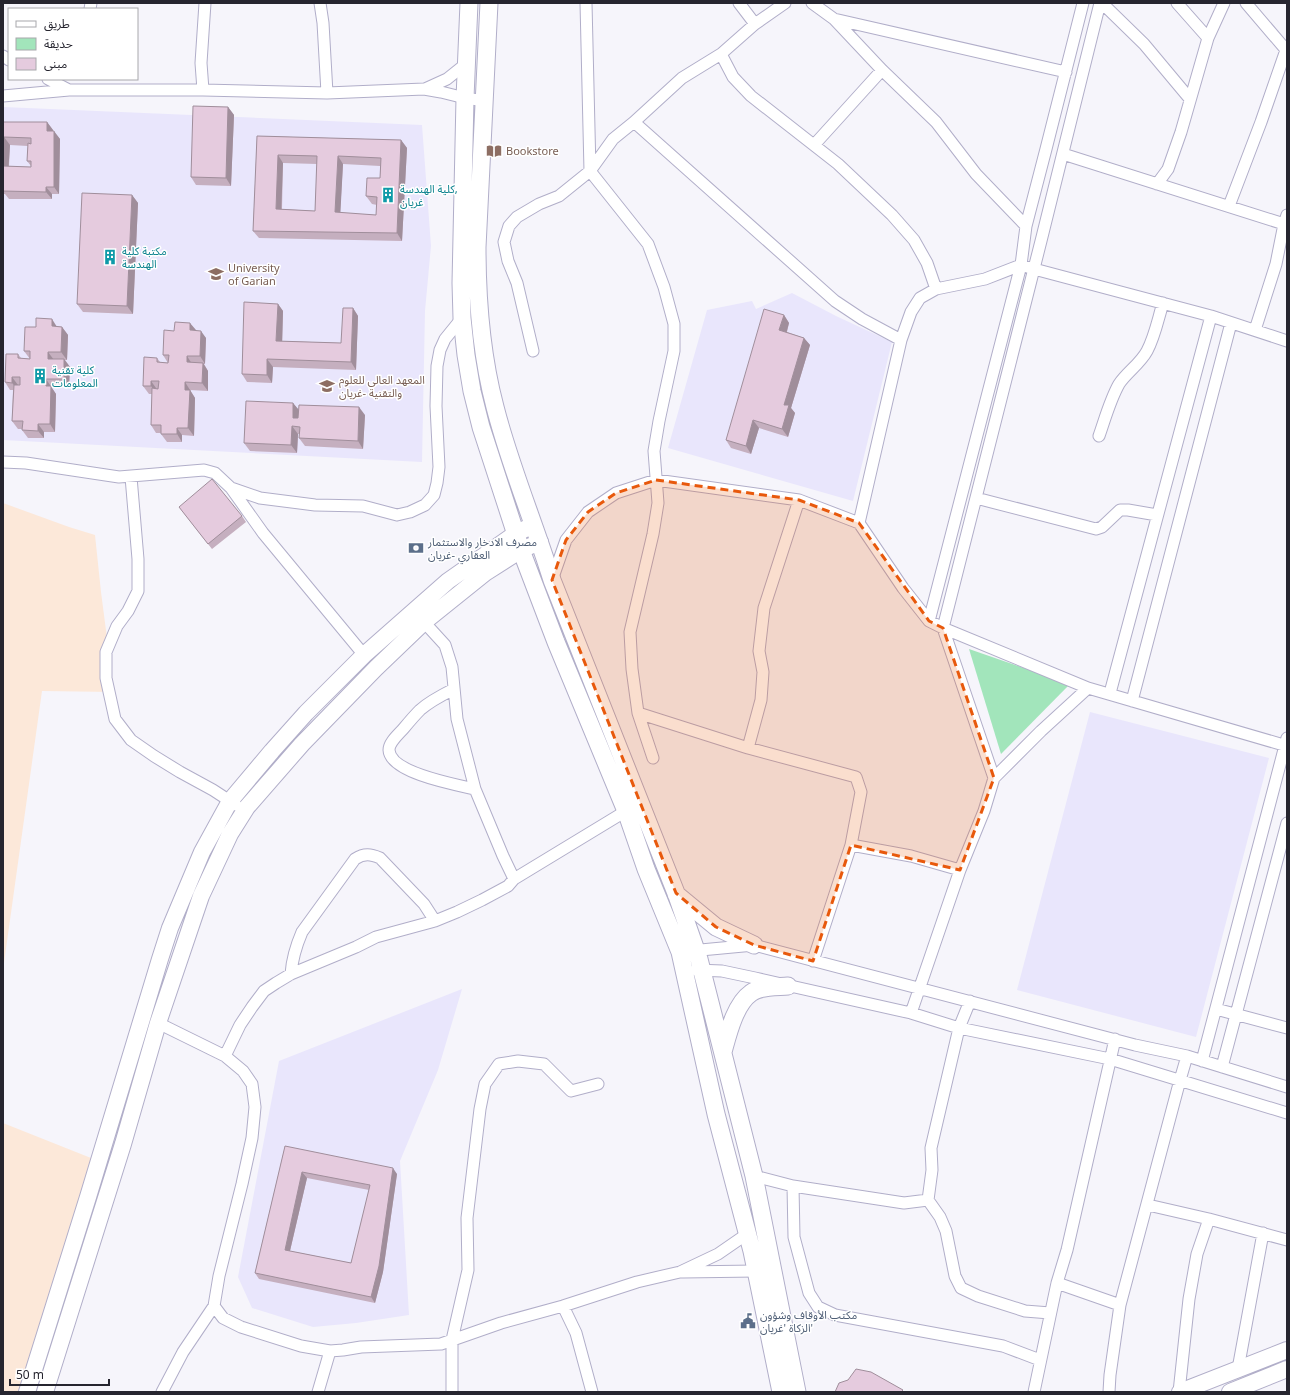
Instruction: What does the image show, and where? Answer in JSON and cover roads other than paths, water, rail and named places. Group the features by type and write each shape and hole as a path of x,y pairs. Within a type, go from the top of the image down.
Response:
{"main road":[{"path":"468,3 461,251 462,318 472,391 481,427 515,534 556,642 626,811 646,869 688,951 702,969 754,1176 797,1392"},
{"path":"489,3 477,247 477,288 480,328 486,368 495,408 552,580 676,893 688,951 683,970 696,1021 716,1114 756,1271 781,1392"},
{"path":"27,1392 170,928 202,852 230,802 306,713 364,655 448,582 515,534 533,526"},
{"path":"45,1392 123,1144 158,1024 201,896 230,834 244,811 302,744 376,668 424,622 485,573 521,550 540,542"},
{"path":"676,893 716,927 754,945"},
{"path":"723,1052 733,1019 740,1006 751,992 766,988 788,986"},
{"path":"106,1139 123,1144"},
{"path":"1180,1392 1287,1350"},
{"path":"1230,1392 1287,1369"}],"street":[{"path":"203,90 201,64 205,3"},
{"path":"320,3 323,23 327,93"},
{"path":"586,3 590,171 648,244 664,287 674,324 674,351 660,413 654,451 658,503 653,534 630,632 632,669 638,713 654,758"},
{"path":"739,3 755,24"},
{"path":"534,351 517,283 508,261 504,242 509,226 517,217 539,204 559,196 590,171 613,139 682,78 721,54 755,24 785,3"},
{"path":"812,3 834,19 882,70 936,122 976,174 1026,226"},
{"path":"929,621 1021,265 1026,226 1083,3"},
{"path":"994,778 943,628 1101,3 1144,44 1190,99"},
{"path":"1177,3 1208,38"},
{"path":"1157,184 1168,169 1181,132 1208,38 1224,3"},
{"path":"1229,206 1286,50 1246,3"},
{"path":"834,19 1066,72"},
{"path":"721,54 733,77 751,96 838,164 892,215 914,240 927,263 936,288"},
{"path":"424,89 447,79 467,63"},
{"path":"814,146 882,70"},
{"path":"50,80 74,90"},
{"path":"74,90 79,80"},
{"path":"3,96 74,90 203,90 327,93 424,89 485,101"},
{"path":"634,122 835,301 862,320 901,340"},
{"path":"1063,154 1229,206 1285,220 1276,264 1255,330"},
{"path":"859,523 901,340 911,312 920,298 936,288 985,279 1021,265 1211,316 1287,341"},
{"path":"1099,436 1120,383 1139,363 1147,351 1163,303"},
{"path":"1110,693 1211,316"},
{"path":"231,488 260,498 315,505 362,506 397,515 410,512 424,505 434,495 437,483 439,446 436,406 437,366 440,350 445,339 462,318"},
{"path":"1132,701 1230,323"},
{"path":"3,462 26,463 119,477 204,470 215,473 231,488 263,533 364,655"},
{"path":"131,477 138,559 138,592 128,611 116,626 106,652 106,678 115,719 131,740 154,756 213,790 244,811"},
{"path":"552,580 566,540 588,512 616,493 656,480 799,500 859,523 903,588 929,621 943,628 1088,688 1286,743 1202,1061"},
{"path":"976,498 1083,527 1096,529 1102,527 1120,510 1158,515"},
{"path":"748,748 761,700 762,672 759,651 764,608 799,500"},
{"path":"424,622 445,645 452,668 457,720 475,789 514,879"},
{"path":"911,1012 960,870 984,811 994,778 1041,731 1088,688"},
{"path":"454,689 435,699 421,709 392,742 389,750 391,757 410,771 433,779 475,789"},
{"path":"638,713 748,748 856,777 861,792 851,845 814,961"},
{"path":"225,1056 240,1025 264,991 291,974 356,948 376,937 435,920 482,900 508,886 514,879 626,811"},
{"path":"1222,1067 1287,822"},
{"path":"851,845 911,856 960,870"},
{"path":"291,974 292,963 302,932 355,859 361,855 372,854 380,858 420,899 435,920"},
{"path":"688,951 754,945 919,989 1187,1056 1287,1087"},
{"path":"683,970 702,969 722,972 911,1012 959,1028 1110,1058 1287,1112"},
{"path":"970,1002 959,1028 931,1148 932,1170 928,1200 940,1217 946,1231 955,1276 961,1288 978,1296 1025,1311 1050,1313"},
{"path":"1216,1009 1287,1028"},
{"path":"158,1024 225,1056 243,1071 252,1084 255,1107 250,1145 242,1184 219,1276 214,1306 183,1352 162,1392"},
{"path":"1034,1392 1050,1313 1069,1242 1115,1039"},
{"path":"1109,1392 1120,1305 1187,1056"},
{"path":"452,1392 452,1340 468,1270 468,1218 477,1130 485,1084 499,1064 518,1061 544,1064 571,1090 598,1084"},
{"path":"754,1176 793,1186 904,1203 928,1200"},
{"path":"793,1186 794,1238 809,1293 818,1307 835,1315 1003,1346 1040,1360"},
{"path":"1148,1205 1209,1218 1287,1240"},
{"path":"1180,1392 1189,1299 1197,1254 1209,1218"},
{"path":"1238,1369 1263,1233"},
{"path":"214,1306 223,1318 241,1327 301,1346 330,1351 361,1347 441,1344 501,1323 563,1306 637,1282 680,1272 718,1254 747,1234"},
{"path":"680,1272 756,1271"},
{"path":"1057,1283 1120,1305"},
{"path":"563,1306 576,1334 591,1383 592,1392"},
{"path":"318,1392 330,1351"}],"place":[{"name":"Bookstore","path":"494,151"},
{"name":"كلية الهندسة, غريان","path":"388,195"},
{"name":"مكتبة كلية الهندسة","path":"110,257"},
{"name":"University of Garian","path":"216,274"},
{"name":"كلية تقنية المعلومات","path":"40,376"},
{"name":"المعهد العالي للعلوم والتقنية -غريان","path":"327,386"},
{"name":"مصرف الادخار والاستثمار العقاري -غريان","path":"416,548"},
{"name":"مكتب الأوقاف وشؤون الزكاة 'غريان'","path":"748,1321"}]}
